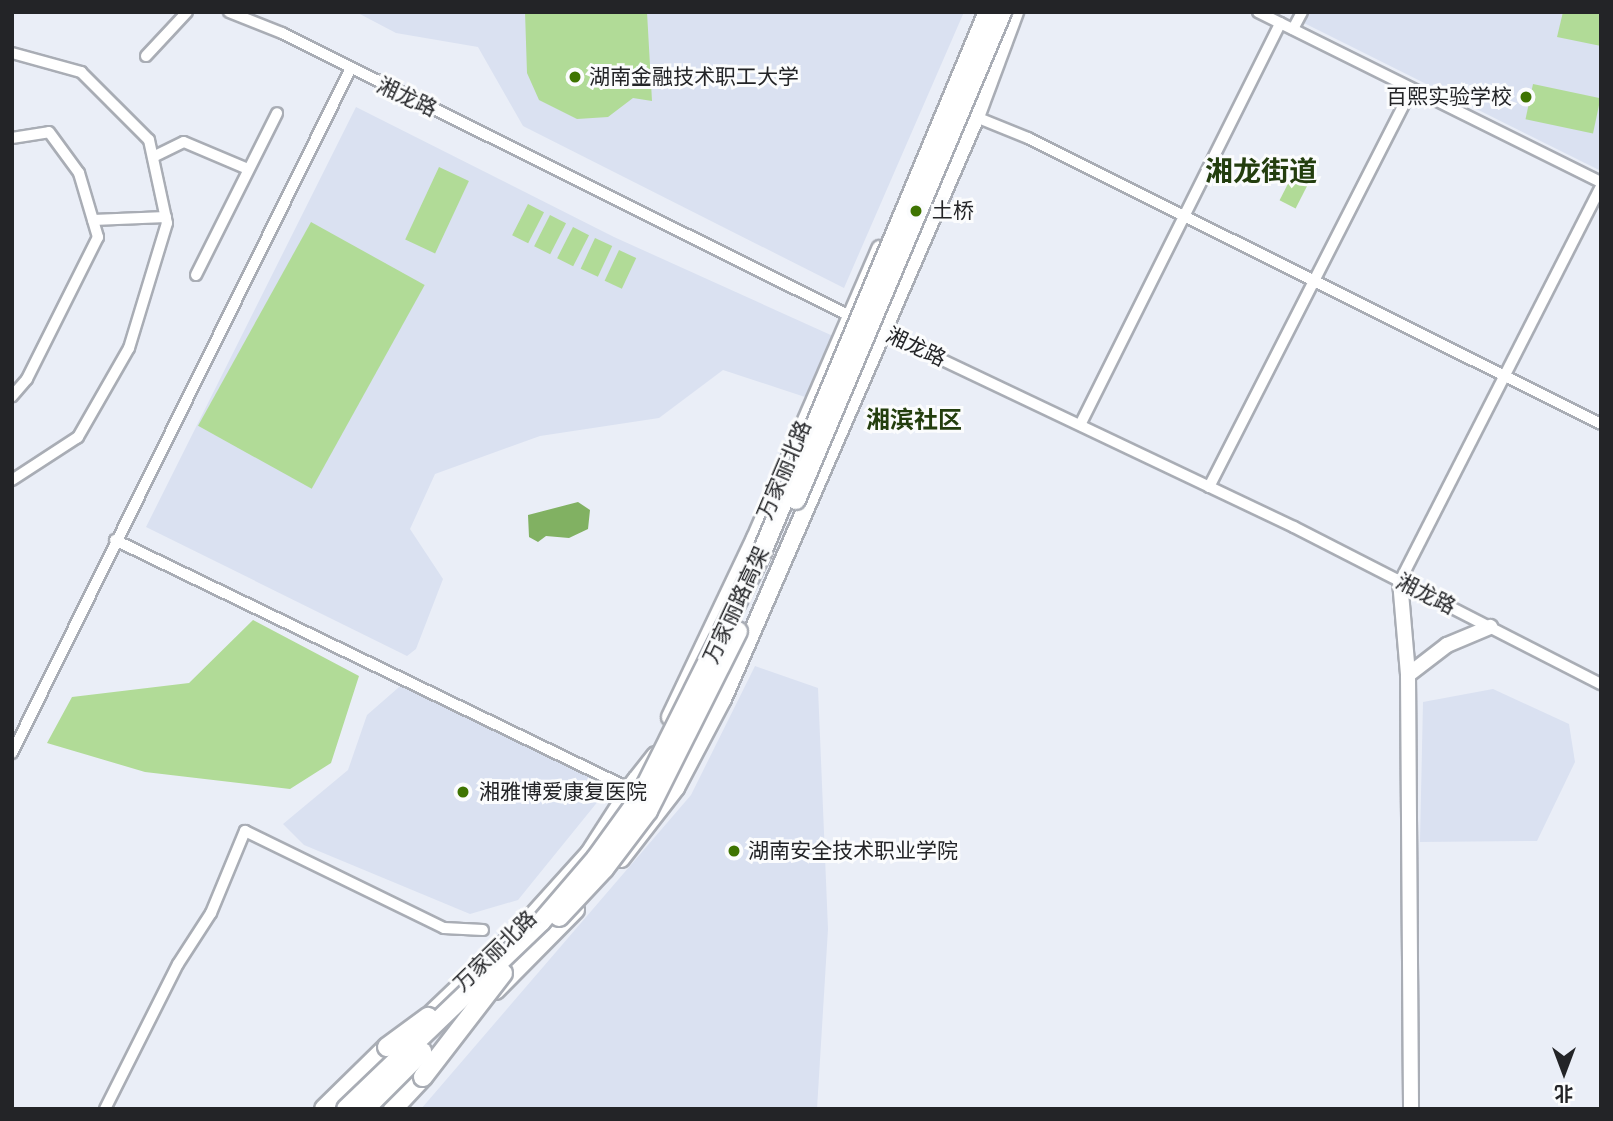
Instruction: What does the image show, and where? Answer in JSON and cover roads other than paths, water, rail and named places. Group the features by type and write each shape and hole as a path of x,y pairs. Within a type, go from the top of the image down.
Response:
{"highway":[{"name":"万家丽路高架","path":"365,1109 499,970 596,858 640,796 762,552 988,12"},
{"name":"万家丽路高架","path":"346,1109 499,970 604,869 649,811 669,775 776,546 1002,12"},
{"path":"630,789 658,753 812,429"},
{"path":"324,1109 387,1047 499,970"},
{"path":"393,1109 424,1077 499,970"}],"main road":[{"name":"万家丽北路","path":"334,1109 523,926 589,853 654,752 755,538 982,12"},
{"name":"万家丽北路","path":"377,1109 570,917 676,788 734,674 976,117 1015,12"}],"street":[{"path":"146,56 187,12"},
{"name":"湘龙路","path":"229,12 282,33 350,70 850,316 1081,423 1601,684"},
{"path":"1258,12 1601,184 1400,581 1408,675 1411,1109"},
{"path":"1293,29 1302,12"},
{"path":"1081,423 1280,23"},
{"path":"12,52 82,72 149,140 166,217 130,348 78,437 12,481"},
{"path":"12,753 350,70"},
{"path":"1209,487 1412,89"},
{"path":"196,275 277,113"},
{"path":"976,117 1184,216 1601,424"},
{"path":"12,138 49,132 79,173 98,237 27,379 12,396"},
{"path":"153,157 184,142 248,169"},
{"path":"93,220 166,217"},
{"path":"116,540 630,789"},
{"path":"1408,675 1447,645 1490,627"},
{"path":"105,1109 178,964 211,914 245,831 444,928 483,930"}],"place":[{"name":"湖南金融技术职工大学","path":"575,77"},
{"name":"百熙实验学校","path":"1526,97"},
{"name":"土桥","path":"916,211"},
{"name":"湘雅博爱康复医院","path":"463,792"},
{"name":"湖南安全技术职业学院","path":"734,851"}],"district":[{"name":"湘龙街道","path":"1261,172"},
{"name":"湘滨社区","path":"914,421"}]}
